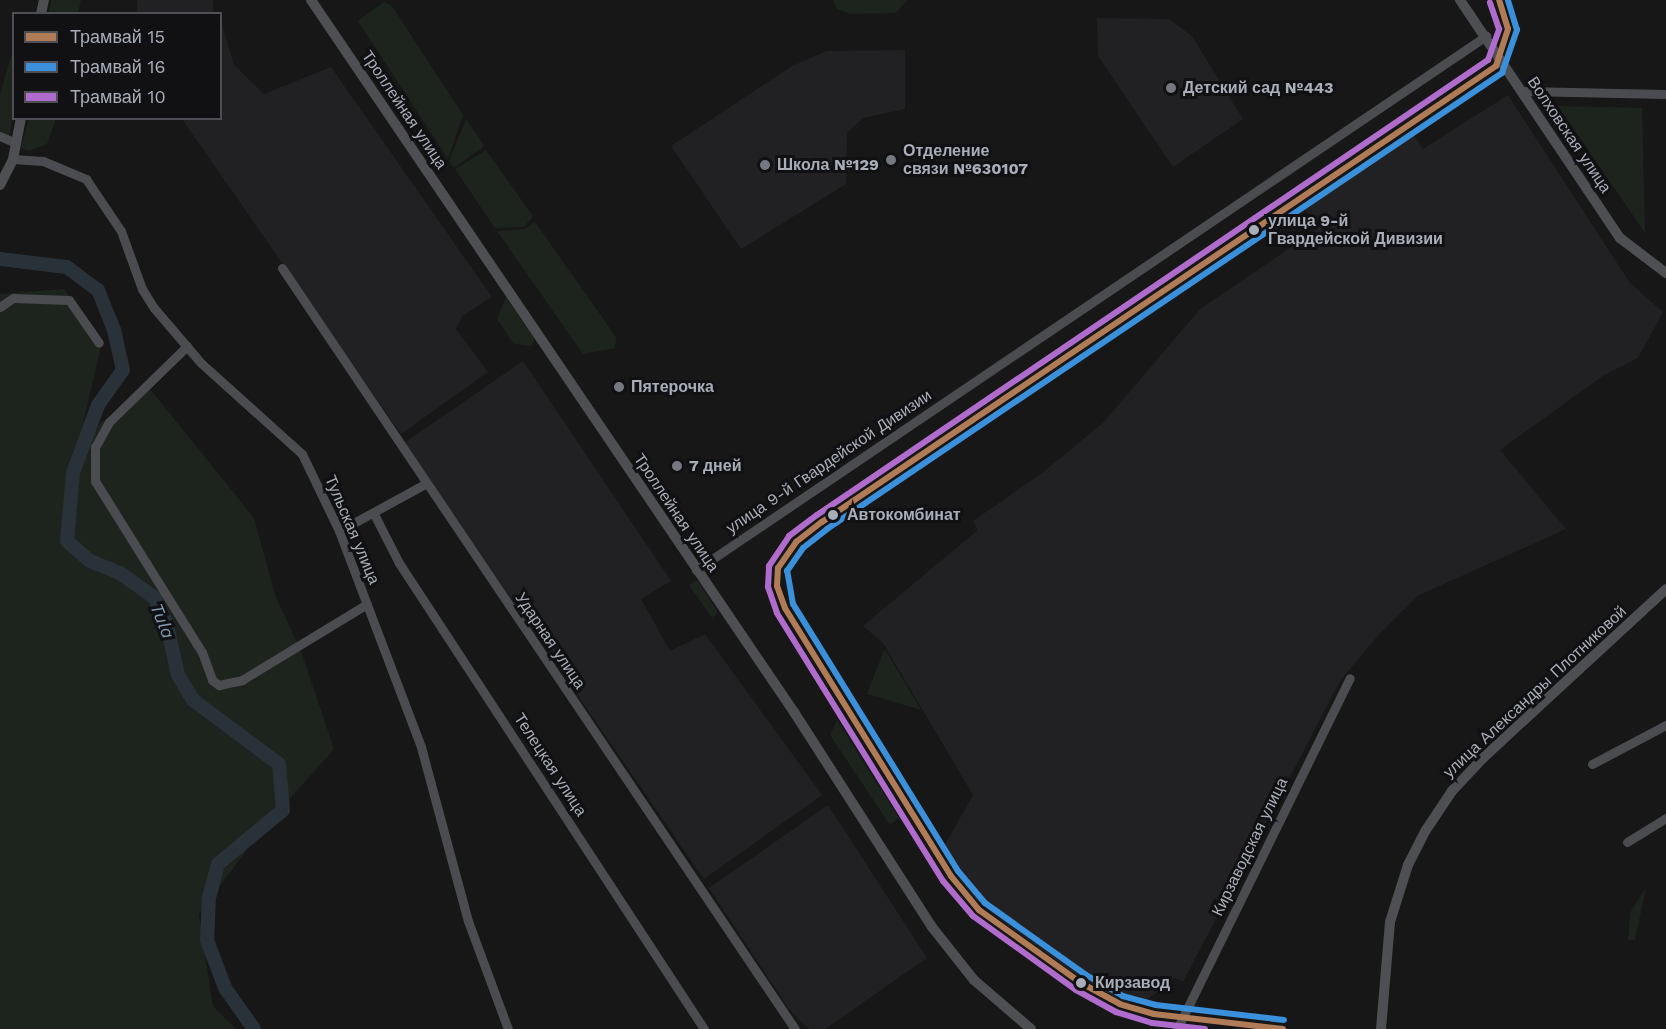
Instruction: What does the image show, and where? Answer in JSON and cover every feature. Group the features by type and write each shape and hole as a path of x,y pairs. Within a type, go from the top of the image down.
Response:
{"main road":[{"name":"Троллейная улица","path":"311,0 951,952 1004,1009 1031,1029"},
{"name":"Волховская улица","path":"1460,0 1620,238 1666,273"},
{"path":"0,185 13,159 21,120"},
{"name":"улица Александры Плотниковой","path":"1381,1029 1390,922 1408,865 1426,830 1452,791 1483,758 1666,589"}],"street":[{"name":"улица 9-й Гвардейской Дивизии","path":"696,570 1486,36"},
{"path":"1521,91 1666,94"},
{"path":"0,136 16,143"},
{"name":"Тульская улица","path":"13,159 43,161 86,179 121,231 142,289 187,346 302,454 339,531 421,747 468,921 508,1029"},
{"name":"Ударная улица","path":"282,268 795,1029"},
{"path":"0,307 13,298 69,300 99,343"},
{"path":"187,346 108,422 95,447 95,481 202,652 212,680 219,685 242,680 367,604"},
{"path":"339,531 375,516 426,484"},
{"name":"Телецкая улица","path":"375,516 399,563 704,1029"},
{"name":"Кирзаводская улица","path":"1177,1029 1350,678"},
{"path":"1593,764 1666,725"},
{"path":"1628,842 1666,818"}],"shaded area":[{"path":"51,0 81,0 78,12 49,12"},
{"path":"137,0 213,0 213,12 137,12"},
{"path":"833,0 907,0 896,13 851,14 837,9"},
{"path":"384,2 392,6 463,115 448,159 358,21"},
{"name":"Детский сад №443","path":"1097,18 1169,19 1192,36 1243,119 1173,167 1098,56"},
{"path":"222,25 234,65 264,94 331,67 492,297 462,316 456,329 488,372 401,434 183,120 222,120"},
{"name":"Школа №129","path":"905,50 905,109 863,118 847,133 846,184 741,249 671,146 792,66 827,51"},
{"path":"12,53 12,120 9,138 0,134 0,94"},
{"path":"1508,95 1630,283 1663,312 1638,358 1604,375 1500,450 1566,529 1417,596 1376,638 1340,681 1183,982 1175,978 1147,1000 1135,995 1128,1004 1082,979 1009,926 977,901 958,877 942,850 973,795 883,643 863,626 978,530 973,521 1042,473 1104,422 1200,309 1318,229 1302,205 1412,133 1423,149"},
{"path":"1558,106 1642,108 1645,233"},
{"path":"466,119 484,146 454,168 449,161"},
{"path":"29,120 56,120 47,144 29,151 21,148"},
{"path":"486,150 533,216 524,227 495,228 455,169"},
{"path":"535,222 616,337 615,348 583,354 497,231 524,229"},
{"path":"64,289 102,342 80,437 150,389 254,518 275,595 302,654 334,749 261,831 199,914 213,1006 236,1029 0,1029 0,294"},
{"path":"506,297 535,340 531,346 514,344 497,319"},
{"path":"523,361 671,581 641,599 670,651 705,634 822,795 704,879 404,443"},
{"path":"697,580 718,612 712,618 689,585"},
{"path":"884,650 886,651 921,710 867,694"},
{"path":"837,720 899,818 890,825 830,735"},
{"path":"828,805 927,958 825,1029 809,1029 789,1009 709,888"},
{"path":"1646,888 1635,940 1628,940 1630,912"}],"waterway":[{"name":"Tula","path":"0,259 67,267 98,290 114,330 123,370 98,405 73,473 67,541 90,561 120,573 155,598 167,625 178,675 193,700 279,764 283,810 218,864 209,897 207,940 225,988 254,1029"}],"tram line":[{"name":"15","path":"1283,1029 1154,1014 1120,1004 1081,983 979,910 951,876 785,608 777,586 778,568 796,542 822,522 1496,66 1508,29 1499,0"},
{"name":"16","path":"1284,1020 1156,1005 1123,996 1086,975 985,903 958,871 793,604 787,571 803,548 827,529 1502,73 1517,30 1508,0"},
{"name":"10","path":"1205,1029 1152,1023 1116,1012 1076,990 973,916 943,881 777,613 768,587 769,566 789,536 817,515 1488,60 1499,29 1490,3"}],"place":[{"name":"Детский сад №443","path":"1171,88"},
{"name":"Отделение связи №630107","path":"891,160"},
{"name":"Школа №129","path":"765,165"},
{"name":"улица 9-й Гвардейской Дивизии","path":"1254,230"},
{"name":"Пятерочка","path":"619,387"},
{"name":"7 дней","path":"677,466"},
{"name":"Автокомбинат","path":"833,515"},
{"name":"Кирзавод","path":"1081,983"}]}
